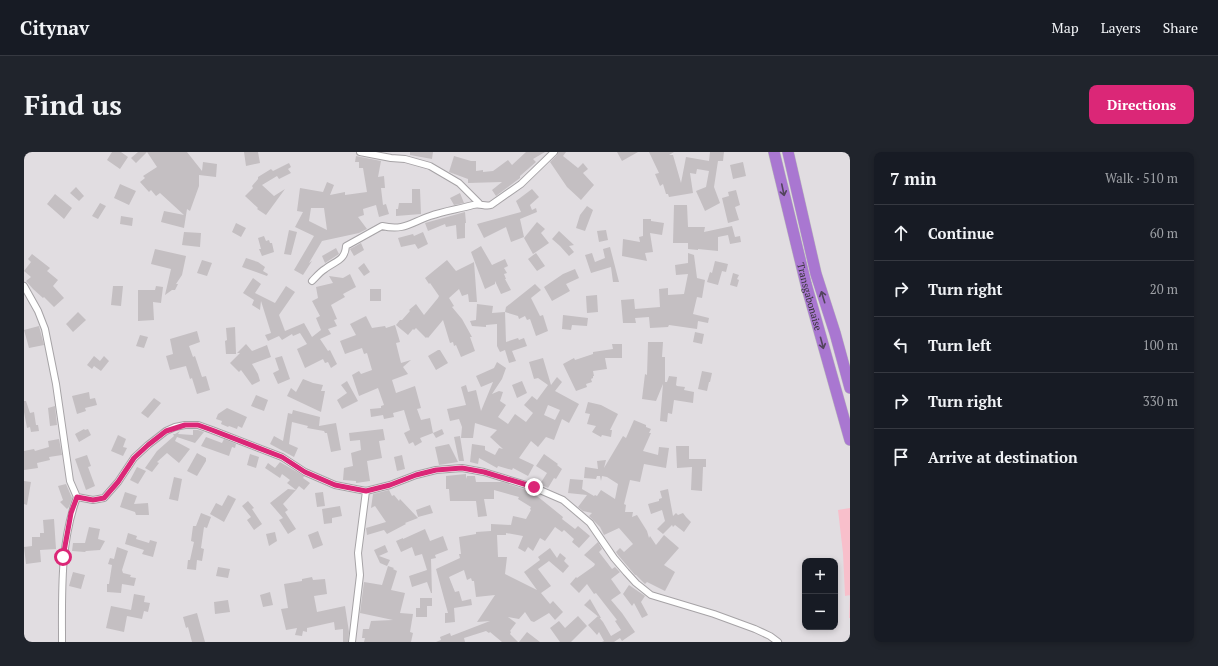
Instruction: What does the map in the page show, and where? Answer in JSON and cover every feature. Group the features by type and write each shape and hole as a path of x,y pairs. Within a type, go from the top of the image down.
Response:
{"highway":[{"name":"Transgabonaise","path":"774,152 806,284 850,440"},
{"name":"Transgabonaise","path":"788,152 816,274 835,333 850,388"}],"street":[{"path":"360,152 405,159 430,166 459,184 479,204"},
{"path":"312,281 323,270 343,258 346,253 346,246 382,226 392,228 406,227 430,216 479,204 487,206 499,200 521,184 554,152"},
{"path":"24,286 38,311 45,329 56,384 70,482 77,497 71,513 63,557 62,642"},
{"path":"77,497 93,500 104,498 118,482 134,458 148,445 166,431 185,425 198,425 282,457 305,472 335,485 366,491 436,470 462,468 484,472 534,487 563,500 590,523 614,558 636,583 651,595 714,614 755,629 770,636 778,642"},
{"path":"352,642 360,575 358,553 366,491"}],"shaded area":[{"path":"850,508 850,595 845,596 843,553 838,510"},
{"path":"850,595 850,618 849,618"}],"building":[{"path":"112,152 121,152 128,157 120,169 107,160"},
{"path":"138,152 147,152 136,163 131,158"},
{"path":"147,152 187,152 202,171 203,162 217,164 216,177 199,175 199,186 190,211 187,209 184,228 161,222 164,211 184,215 160,193 156,196 151,190 149,192 140,182 145,178 143,176 157,167"},
{"path":"244,152 258,152 260,163 246,166"},
{"path":"410,152 433,152 432,159 410,155"},
{"path":"526,152 545,152 533,159 536,162 520,176 520,178 496,196 492,190 502,182 468,183 468,179 449,172 454,156 476,161 476,171 483,170 483,172 493,171 508,160 512,165"},
{"path":"558,152 566,152 563,156 578,168 583,163 588,169 583,173 594,185 581,200 567,187 550,162"},
{"path":"617,152 638,152 622,161"},
{"path":"649,152 674,152 669,155 673,155 681,183 686,157 709,161 710,152 724,152 723,161 718,161 714,187 720,203 705,211 696,191 706,187 709,171 697,169 696,174 690,173 693,193 669,197 668,194 666,194 663,184 660,186 655,174 659,173"},
{"path":"356,156 381,161 378,177 384,176 385,188 381,188 383,205 386,204 389,214 379,217 376,205 363,209 364,215 358,217 367,229 359,233 322,241 303,275 294,270 314,236 295,227 303,212 297,211 300,188 323,192 327,182 334,185 330,195 345,192 345,195 367,192 363,168 359,168 359,162 355,162","holes":["311,208 324,208 327,230 309,221"]},
{"path":"743,162 746,176 733,179 730,165"},
{"path":"289,163 291,167 288,169 291,173 279,179 277,176 262,185 274,196 285,189 266,215 257,209 258,208 245,196 253,188 252,186 258,177 271,169 273,171"},
{"path":"120,184 136,191 129,205 114,198"},
{"path":"76,187 84,196 79,201 70,193"},
{"path":"412,189 420,189 421,214 396,216 396,209 398,209 399,203 412,203"},
{"path":"532,189 539,197 530,205 532,210 536,208 537,212 520,219 524,237 511,242 506,227 484,238 477,224 521,212 516,201"},
{"path":"736,190 740,205 735,207 739,220 728,223 722,198 729,196 728,192"},
{"path":"460,193 464,203 454,205 450,198"},
{"path":"55,194 72,208 64,219 47,204"},
{"path":"100,203 106,206 98,219 92,216"},
{"path":"674,205 687,205 688,227 705,227 704,232 732,226 735,237 740,236 741,242 730,244 728,235 718,237 718,251 688,249 688,243 673,243"},
{"path":"587,206 593,210 585,231 576,228 580,215"},
{"path":"465,212 465,238 457,239 456,225 446,227 445,224 428,231 425,223"},
{"path":"121,216 133,218 132,226 120,224"},
{"path":"643,219 651,219 651,221 664,223 662,235 650,233 653,252 645,253 647,261 622,256 623,239 640,242 639,237 643,236"},
{"path":"537,222 545,229 541,233 549,243 533,254 524,238"},
{"path":"236,223 246,228 241,237 232,232"},
{"path":"289,230 297,232 291,255 284,254"},
{"path":"606,230 608,240 599,242 597,231"},
{"path":"559,231 574,245 569,246 574,252 569,256 552,239"},
{"path":"184,232 201,233 200,247 182,245"},
{"path":"423,232 428,244 418,249 415,244 401,247 398,238 413,234 414,236"},
{"path":"264,236 266,241 269,240 270,243 272,243 274,252 262,256 259,249 261,249 258,238"},
{"path":"361,243 364,250 354,256 350,249"},
{"path":"481,246 492,265 505,259 508,266 504,268 507,273 504,274 511,290 501,294 495,281 495,284 485,289 471,252"},
{"path":"610,247 619,282 613,282 611,267 591,273 585,255 592,253 595,262 605,258 603,249"},
{"path":"336,248 339,254 325,263 322,256"},
{"path":"155,249 186,256 182,275 176,284 178,284 175,290 172,290 165,295 171,269 151,264"},
{"path":"536,253 545,266 537,271 528,259"},
{"path":"688,253 694,255 697,278 705,280 702,298 697,297 693,314 709,318 708,323 698,321 697,329 669,325 668,327 650,328 649,317 635,318 636,323 623,323 621,300 634,299 635,309 660,307 659,289 668,288 668,295 684,294 688,274 676,275 675,265 688,263"},
{"path":"32,254 50,268 47,271 58,280 53,286 64,298 54,307 26,281 31,277 24,271 31,262 28,259"},
{"path":"246,258 258,262 265,267 263,271 268,274 267,276 242,267"},
{"path":"202,260 212,263 207,276 197,273"},
{"path":"447,260 456,271 474,262 477,302 469,302 468,294 462,296 459,289 449,298 454,306 452,307 462,319 472,337 470,337 475,351 461,357 456,345 454,346 453,342 450,343 443,320 428,338 426,338 416,328 414,330 413,329 408,335 396,325 416,304 424,315 438,298 439,296 425,278"},
{"path":"715,261 728,264 726,272 722,271 718,285 707,282 710,272 712,273"},
{"path":"364,263 370,272 364,276 358,268"},
{"path":"575,269 579,278 566,284 570,291 552,301 544,287 563,274"},
{"path":"733,273 739,275 737,279 739,280 737,287 730,285"},
{"path":"350,274 356,287 343,294 345,297 331,305 337,319 334,320 337,326 328,329 331,334 320,339 328,351 330,350 337,364 331,368 328,362 325,363 323,359 305,368 297,349 307,344 300,333 293,336 292,334 282,340 279,336 268,341 265,335 271,333 261,301 260,310 252,305 254,300 243,293 253,278 261,284 255,293 275,303 286,286 295,292 279,315 285,331 304,323 312,337 321,330 316,318 320,316 312,301 318,298 316,287 333,283 329,276 343,278"},
{"path":"535,284 541,290 531,298 540,316 543,315 548,331 536,336 530,319 527,320 525,316 519,319 518,316 505,312 506,307"},
{"path":"113,286 123,286 121,306 111,305"},
{"path":"156,286 163,287 161,303 153,302 154,320 138,321 138,290 155,290"},
{"path":"370,289 381,289 381,301 370,301"},
{"path":"597,295 598,312 587,313 586,296"},
{"path":"477,304 493,306 492,313 505,312 506,342 518,338 519,340 524,338 527,346 512,351 516,361 509,363 505,350 500,352 497,346 497,324 486,325 486,327 472,326 470,321 476,320"},
{"path":"78,312 86,320 73,332 66,324"},
{"path":"563,315 588,318 587,326 572,325 571,330 562,329"},
{"path":"366,316 372,328 385,326 386,328 395,325 400,342 396,343 401,363 411,360 403,367 408,374 392,380 396,393 415,386 421,408 417,409 421,420 430,418 433,433 420,438 422,442 415,446 413,442 409,444 404,433 410,430 404,410 393,413 394,417 384,419 383,415 371,417 370,409 381,408 381,406 384,405 378,388 359,396 352,375 359,371 361,374 372,370 367,353 364,354 362,348 345,354 340,341 356,335 350,324"},
{"path":"39,326 44,345 29,348 24,330"},
{"path":"235,327 236,354 226,354 226,328"},
{"path":"197,331 200,342 189,346 193,357 195,356 202,377 206,376 210,390 197,394 186,366 170,370 166,356 173,354 170,339"},
{"path":"695,332 704,334 702,344 693,342"},
{"path":"140,335 148,337 144,348 136,346"},
{"path":"648,342 663,342 662,357 665,357 665,382 667,382 669,376 677,377 677,386 685,387 684,390 694,392 693,403 674,400 672,414 668,413 667,422 660,421 663,384 656,401 642,399 645,374 647,375"},
{"path":"246,344 252,351 267,345 271,357 252,364 260,381 252,385 241,370 239,372 230,363 240,353 237,353"},
{"path":"612,344 622,344 622,358 605,358 607,369 593,371 594,376 591,379 592,382 586,384 587,387 576,391 563,364 574,358 575,360 593,354 593,352 613,349"},
{"path":"440,350 448,363 436,370 428,356"},
{"path":"94,356 100,361 104,356 109,361 101,371 94,366 92,369 87,365"},
{"path":"282,356 290,379 278,384 273,373 279,370 275,358"},
{"path":"543,358 551,385 557,377 562,382 555,391 579,404 569,423 562,419 554,440 546,437 538,447 531,441 519,458 534,465 528,476 513,468 512,470 498,466 497,468 479,458 478,464 470,462 472,444 485,446 485,450 495,455 499,448 503,449 490,437 497,430 475,423 473,438 461,438 462,427 459,419 450,421 447,409 466,405 461,387 466,385 468,392 476,390 481,411 493,382 481,387 476,376 494,368 497,362 506,368 502,379 492,394 499,391 503,392 500,401 506,405 498,417 508,424 515,414 526,422 533,413 524,405 532,396 537,400 548,385 538,378 534,379 529,362","holes":["548,405 560,410 555,420 544,415"]},
{"path":"702,371 712,373 707,391 698,389"},
{"path":"303,379 323,385 321,391 325,391 321,412 287,396 291,388 296,392"},
{"path":"347,381 358,401 342,409 337,400 347,393 341,385"},
{"path":"522,381 527,393 517,398 512,385"},
{"path":"89,392 90,399 95,398 97,405 85,408 86,411 77,414 72,396"},
{"path":"256,395 268,400 264,411 251,406"},
{"path":"154,398 161,403 148,418 141,413"},
{"path":"24,401 26,401 30,413 34,412 36,425 38,425 39,431 31,432 30,427 27,428 24,412"},
{"path":"588,402 601,405 618,414 610,430 612,430 611,437 602,435 601,437 592,432 596,426 587,424 590,414 585,413"},
{"path":"55,406 57,425 50,426 48,408"},
{"path":"227,408 247,417 242,428 238,426 237,429 228,427 221,424 222,421 216,419 218,414"},
{"path":"293,410 320,417 319,426 336,423 341,450 331,452 327,433 324,431 307,428 308,426 292,422 289,444 298,448 294,457 270,444 274,436 283,441 288,413 292,414"},
{"path":"634,420 651,429 649,433 651,433 643,451 658,455 659,447 669,448 666,468 644,464 640,482 630,480 624,504 626,505 625,512 633,512 632,517 637,515 647,531 649,538 650,536 656,545 664,535 679,548 664,565 675,572 665,591 647,582 645,584 618,555 616,552 620,548 624,552 633,544 619,528 604,535 600,527 589,516 592,513 583,511 578,507 587,495 568,493 570,479 583,480 582,489 594,496 597,496 601,490 615,499 618,484 607,477 602,476 601,481 600,476 597,476 596,479 584,478 585,467 598,469 597,461 606,460 604,468 623,436 626,438"},
{"path":"84,429 88,429 91,435 79,442 75,434"},
{"path":"383,429 385,440 379,441 382,458 367,461 370,481 356,483 356,481 343,480 344,468 353,466 351,453 361,450 360,440 350,441 349,433"},
{"path":"442,429 444,434 436,438 433,433"},
{"path":"193,430 204,432 195,443 177,437 175,441 190,449 179,463 167,453 157,462 159,463 152,472 145,468 157,451 174,436 173,434 180,431 178,434 193,435"},
{"path":"118,435 126,439 123,447 127,448 123,456 111,451"},
{"path":"460,436 464,461 459,461 454,437"},
{"path":"206,437 222,443 224,439 236,444 235,448 232,447 229,456 201,446"},
{"path":"59,439 62,455 49,457 50,460 37,463 38,468 24,470 24,451 34,449 35,451 49,447 48,441"},
{"path":"449,444 458,462 439,465 435,447"},
{"path":"676,446 689,446 689,459 706,459 706,467 703,467 702,491 691,490 692,467 677,468"},
{"path":"197,453 206,458 206,461 197,476 187,471"},
{"path":"250,454 259,457 256,468 247,465"},
{"path":"544,454 558,464 557,465 562,469 548,488 540,484 547,473 536,466"},
{"path":"87,455 91,466 88,467 95,486 86,490 75,459"},
{"path":"402,455 405,469 397,471 394,457"},
{"path":"280,462 304,476 303,478 310,483 304,490 299,486 296,490 287,483 290,480 282,474 280,478 265,468 268,463 275,468"},
{"path":"137,467 146,471 138,484 130,480"},
{"path":"466,474 466,479 467,476 475,476 476,482 502,482 524,489 537,496 575,529 578,526 590,536 579,548 572,542 574,539 564,530 562,532 555,527 545,541 540,538 533,551 528,547 525,552 518,548 523,536 506,533 506,535 497,535 498,557 507,557 505,574 537,590 524,572 540,560 538,557 550,548 557,558 560,553 566,558 564,561 569,566 563,573 549,561 538,569 551,586 541,593 550,604 553,601 563,612 555,620 549,613 534,622 531,621 525,612 519,619 508,617 516,623 510,631 510,634 518,642 502,642 490,632 489,633 486,631 464,638 465,642 436,642 441,640 440,637 450,633 451,636 490,621 477,622 495,595 476,597 474,581 472,581 471,578 467,580 464,570 449,577 455,592 459,591 462,601 471,599 472,605 454,608 455,622 445,623 445,613 448,613 436,569 460,558 459,537 476,534 476,532 491,531 491,524 511,525 513,516 526,519 531,510 531,507 518,499 519,497 494,490 494,499 484,499 487,516 478,517 476,501 450,501 449,489 446,489 446,476"},
{"path":"174,477 182,479 178,501 169,499"},
{"path":"24,481 31,482 27,505 24,504"},
{"path":"66,484 72,498 67,509 60,502 63,500 58,486"},
{"path":"288,489 296,490 283,504 288,510 285,512 296,529 288,534 279,520 283,518 270,503"},
{"path":"668,489 673,516 676,513 678,515 683,513 691,522 684,532 675,525 673,527 672,525 663,534 657,529 665,521 662,510 651,514 648,504 659,501 659,499 662,498 660,491"},
{"path":"389,490 392,496 394,495 399,501 400,499 418,518 405,523 406,524 387,534 384,530 367,535 366,528 386,522 375,506 371,508 373,494"},
{"path":"125,492 137,496 134,504 148,503 149,515 136,515 135,512 120,507"},
{"path":"323,492 325,506 317,507 315,493"},
{"path":"228,495 236,499 224,522 210,514 216,503 222,506"},
{"path":"248,501 254,508 252,509 262,524 254,530 247,520 251,517 242,506"},
{"path":"430,505 433,513 418,517 416,510"},
{"path":"340,506 342,516 332,518 332,523 324,524 322,509"},
{"path":"201,513 211,517 207,528 204,527 201,548 204,549 202,561 197,560 196,570 187,569 188,560 190,560 194,542 191,541 193,526 196,526"},
{"path":"54,519 56,549 40,550 41,562 26,564 24,547 32,546 32,537 40,537 40,533 44,533 43,520"},
{"path":"89,527 100,529 98,539 105,541 100,550 85,552 72,551 73,543 85,543"},
{"path":"425,529 430,541 443,536 448,550 435,555 436,558 431,559 432,593 427,582 412,587 409,576 427,570 422,554 415,556 412,547 401,552 396,541"},
{"path":"318,531 323,545 313,549 308,535"},
{"path":"275,532 277,541 269,546 266,534"},
{"path":"128,533 137,536 136,539 149,543 150,540 157,542 153,557 142,554 144,550 125,544"},
{"path":"598,542 602,549 599,552 612,569 615,567 620,572 611,579 621,593 611,600 635,632 622,641 620,638 614,642 602,642 604,641 599,632 597,635 588,625 598,616 611,636 621,630 615,621 617,620 587,584 579,593 570,584 576,577 577,578 594,566 595,564 584,555"},
{"path":"385,545 388,552 379,556 390,560 387,566 380,563 374,550"},
{"path":"117,547 128,551 122,570 123,573 131,575 130,577 136,578 134,586 122,584 121,593 107,592 107,584 109,584 112,565 108,564 110,558 114,559"},
{"path":"388,566 397,571 391,590 405,593 400,613 413,614 410,632 413,633 411,642 364,642 365,638 362,638 363,629 369,629 371,621 393,620 360,613 364,582 382,585"},
{"path":"218,567 230,569 228,578 216,576"},
{"path":"73,572 85,575 81,589 69,586"},
{"path":"312,577 313,580 325,579 327,594 314,596 317,612 345,606 349,632 348,642 343,642 343,629 335,630 334,622 307,628 307,632 303,631 302,636 295,635 297,628 286,630 281,609 288,608 284,584 302,581 302,579"},
{"path":"629,585 645,596 641,602 648,615 642,618 634,603 632,606 623,594"},
{"path":"270,592 273,605 263,607 260,595"},
{"path":"134,594 145,596 144,602 150,603 148,612 144,611 142,619 127,616 124,632 106,628 111,606 131,610"},
{"path":"420,598 432,598 432,606 427,606 427,617 416,617 416,608 420,608"},
{"path":"590,599 601,618 584,605"},
{"path":"228,600 230,612 215,614 214,602"},
{"path":"197,613 205,642 192,642 188,627 186,628 183,617"},
{"path":"578,616 587,626 571,642 560,642 550,628 559,621 565,628"},
{"path":"527,632 540,642 519,642"}],"route":[{"path":"63,557 71,513 77,497 93,500 104,498 118,482 134,458 148,445 166,431 185,425 198,425 282,457 305,472 335,485 366,491 436,470 462,468 484,472 534,487"}]}
